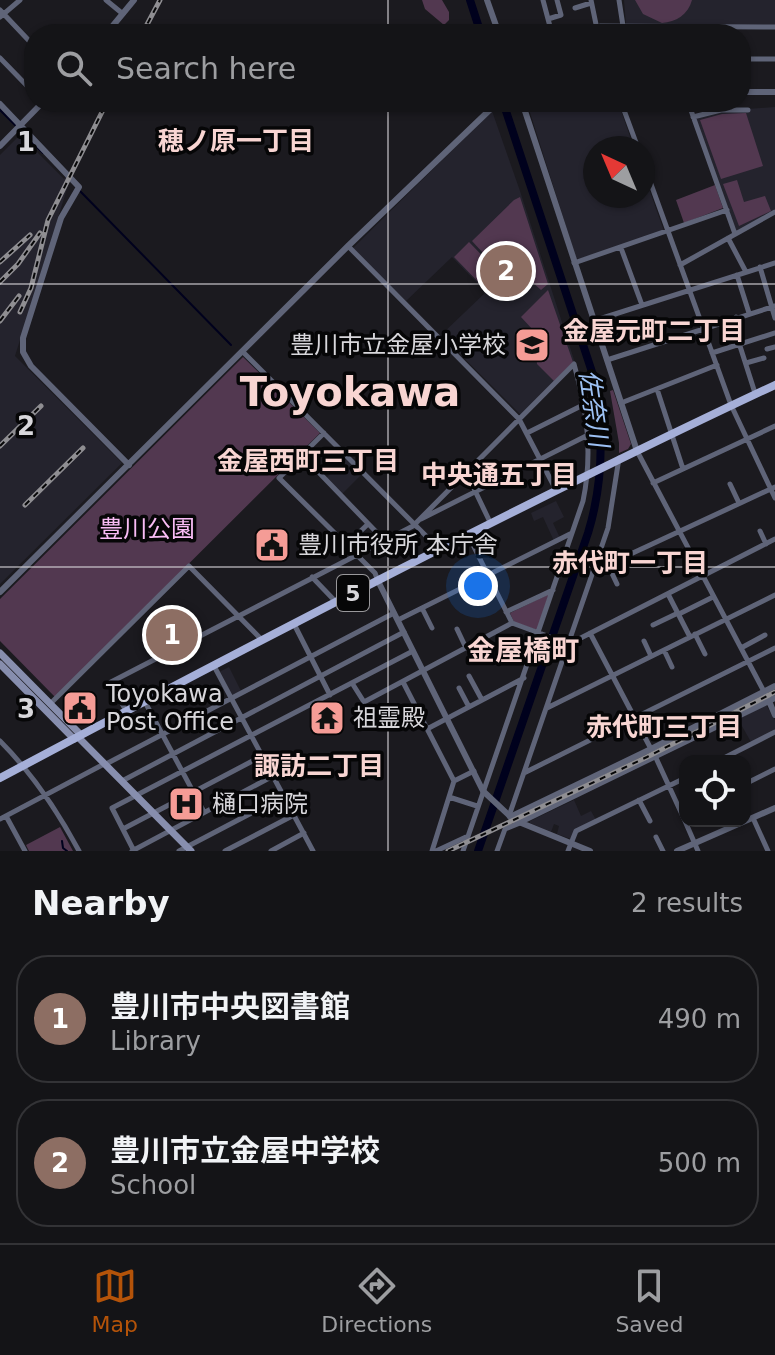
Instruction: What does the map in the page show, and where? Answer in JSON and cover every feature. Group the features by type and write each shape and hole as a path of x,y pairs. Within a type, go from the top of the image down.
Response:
{"main road":[{"name":"5","path":"0,778 439,549 617,459 775,385"},
{"path":"0,653 78,737"},
{"path":"0,664 154,813 185,850"}],"street":[{"path":"20,0 1,14 24,36"},
{"path":"106,0 123,14"},
{"path":"114,24 134,0"},
{"path":"543,0 549,24"},
{"path":"548,19 561,15 557,0"},
{"path":"619,0 623,24"},
{"path":"489,1 496,24"},
{"path":"575,8 591,2 596,24"},
{"path":"751,28 775,27"},
{"path":"0,58 24,83"},
{"path":"751,59 775,59"},
{"path":"751,92 775,92"},
{"path":"0,104 79,187 61,218 23,338 23,352 31,366 129,465"},
{"path":"0,146 33,112"},
{"path":"0,592 348,246 488,112"},
{"path":"525,112 637,451 764,692 772,700 775,715"},
{"path":"625,112 634,136"},
{"path":"691,112 735,234"},
{"path":"693,117 713,112"},
{"path":"655,196 731,405 773,488 775,498"},
{"path":"574,263 727,210"},
{"path":"680,265 775,212"},
{"path":"728,238 746,272"},
{"path":"348,246 519,419 556,491"},
{"path":"621,248 642,305"},
{"path":"593,321 775,263"},
{"path":"760,267 775,318"},
{"path":"737,275 749,313"},
{"path":"606,360 773,306"},
{"path":"736,317 739,343 756,394"},
{"path":"712,353 775,333"},
{"path":"767,349 775,347"},
{"path":"243,352 439,549"},
{"path":"746,363 764,358"},
{"path":"127,711 111,682 415,524 574,364 585,404 590,474 541,634 462,851"},
{"path":"621,403 717,365"},
{"path":"657,389 683,469"},
{"path":"527,433 585,404"},
{"path":"653,483 775,426"},
{"path":"324,433 279,478 375,573 483,791 520,822 590,851"},
{"path":"420,518 428,517 588,435"},
{"path":"302,455 384,540"},
{"path":"508,815 610,519 617,459"},
{"path":"466,472 491,523"},
{"path":"730,484 739,503"},
{"path":"593,572 773,488"},
{"path":"346,545 369,524"},
{"path":"760,531 766,544"},
{"path":"25,851 3,818 310,657 422,608 574,533"},
{"path":"468,535 512,623 565,643 775,539"},
{"path":"608,565 617,584"},
{"path":"50,704 189,566 262,641"},
{"path":"312,577 336,603"},
{"path":"506,612 554,590"},
{"path":"668,594 705,654"},
{"path":"546,709 775,595"},
{"path":"653,625 713,597"},
{"path":"422,608 432,628"},
{"path":"352,683 364,702 512,623"},
{"path":"294,624 330,695"},
{"path":"457,629 480,660"},
{"path":"122,781 404,632"},
{"path":"590,633 651,749"},
{"path":"741,648 765,635"},
{"path":"644,641 651,656"},
{"path":"523,773 775,648"},
{"path":"664,650 672,667"},
{"path":"273,776 135,850 112,808 413,651"},
{"path":"214,666 313,851"},
{"path":"469,676 482,700"},
{"path":"427,729 524,678"},
{"path":"403,682 454,781 434,851"},
{"path":"508,815 651,749 775,686"},
{"path":"459,688 469,707"},
{"path":"497,851 505,829 772,700"},
{"path":"145,702 204,812"},
{"path":"730,755 775,732"},
{"path":"0,741 46,795 79,851"},
{"path":"123,829 262,756"},
{"path":"656,758 679,807"},
{"path":"751,781 775,769"},
{"path":"454,781 474,771"},
{"path":"568,851 576,831 679,781"},
{"path":"185,850 284,796"},
{"path":"449,797 477,806"},
{"path":"480,800 492,800"},
{"path":"639,800 650,821"},
{"path":"677,851 696,847 775,808"},
{"path":"225,851 294,815"},
{"path":"753,818 768,851"},
{"path":"688,827 696,847"},
{"path":"271,851 304,833"},
{"path":"434,851 466,837"},
{"path":"656,837 663,851"}],"shaded area":[{"path":"624,0 775,0 775,25 626,24"},
{"path":"775,107 775,211 736,231 695,117 717,112 751,112 751,109"},
{"path":"492,112 575,363 522,416 441,335 486,292 452,257 406,301 353,248"},
{"path":"530,112 621,112 630,136 583,136 583,208 655,206 664,231 576,258"},
{"path":"18,137 22,137 64,179 66,176 70,179 15,356 122,463 0,584 0,155"},
{"path":"346,459 361,475 342,494 326,478"},
{"path":"556,501 564,517 553,523 560,538 554,541 543,517 534,521 531,513"},
{"path":"229,667 241,691 232,696 219,672"},
{"path":"766,705 775,720 775,731 751,742 738,719"},
{"path":"574,800 581,816 591,811 596,820 576,830 571,839 557,834 559,826 554,824 551,832 530,823 530,821"}],"green space":[{"path":"422,0 442,0 449,12 449,20 443,24 425,9"},
{"path":"635,0 692,0 681,17 662,23 643,14"},
{"path":"746,113 763,166 721,179 700,120 722,114"},
{"path":"737,180 744,202 765,196 771,211 739,226 723,184"},
{"path":"715,185 723,208 684,223 676,200"},
{"path":"520,197 548,284 541,290 532,282 515,298 502,284 506,278 472,241"},
{"path":"469,242 502,276 487,291 454,257"},
{"path":"548,290 573,362 554,381 537,364 536,354 528,344 533,330 521,317"},
{"name":"豊川公園","path":"243,357 320,433 55,697 0,641 0,599"},
{"path":"613,390 631,444 619,453 610,391"},
{"path":"549,594 537,630 514,622 510,613"},
{"path":"60,827 73,851 29,851 26,845"}],"waterway":[{"name":"佐奈川","path":"470,0 478,24"},
{"path":"0,110 43,153"},
{"name":"佐奈川","path":"478,851 588,533 601,456 600,417 594,378 506,112"},
{"path":"78,189 231,345"},
{"path":"62,841 67,851"}],"railway":[{"path":"147,24 160,0"},
{"path":"20,312 31,288 48,220 102,112"},
{"path":"0,282 18,264 40,233"},
{"path":"0,262 30,235"},
{"path":"0,321 19,296"},
{"path":"0,446 41,406"},
{"path":"25,505 83,448"},
{"path":"448,851 647,757 775,692"}],"place":[{"name":"豊川市立金屋中学校","path":"506,271"},
{"name":"豊川市立金屋小学校","path":"532,345"},
{"name":"豊川市役所 本庁舎","path":"272,545"},
{"name":"豊川市中央図書館","path":"172,635"},
{"name":"Toyokawa Post Office","path":"80,708"},
{"name":"祖霊殿","path":"327,718"},
{"name":"樋口病院","path":"186,804"}],"district":[{"name":"穂ノ原一丁目","path":"236,141"},
{"name":"金屋元町二丁目","path":"654,331"},
{"name":"Toyokawa","path":"350,392"},
{"name":"金屋西町三丁目","path":"308,461"},
{"name":"中央通五丁目","path":"499,475"},
{"name":"赤代町一丁目","path":"630,563"},
{"name":"金屋橋町","path":"523,650"},
{"name":"赤代町三丁目","path":"664,727"},
{"name":"諏訪二丁目","path":"319,766"}]}
